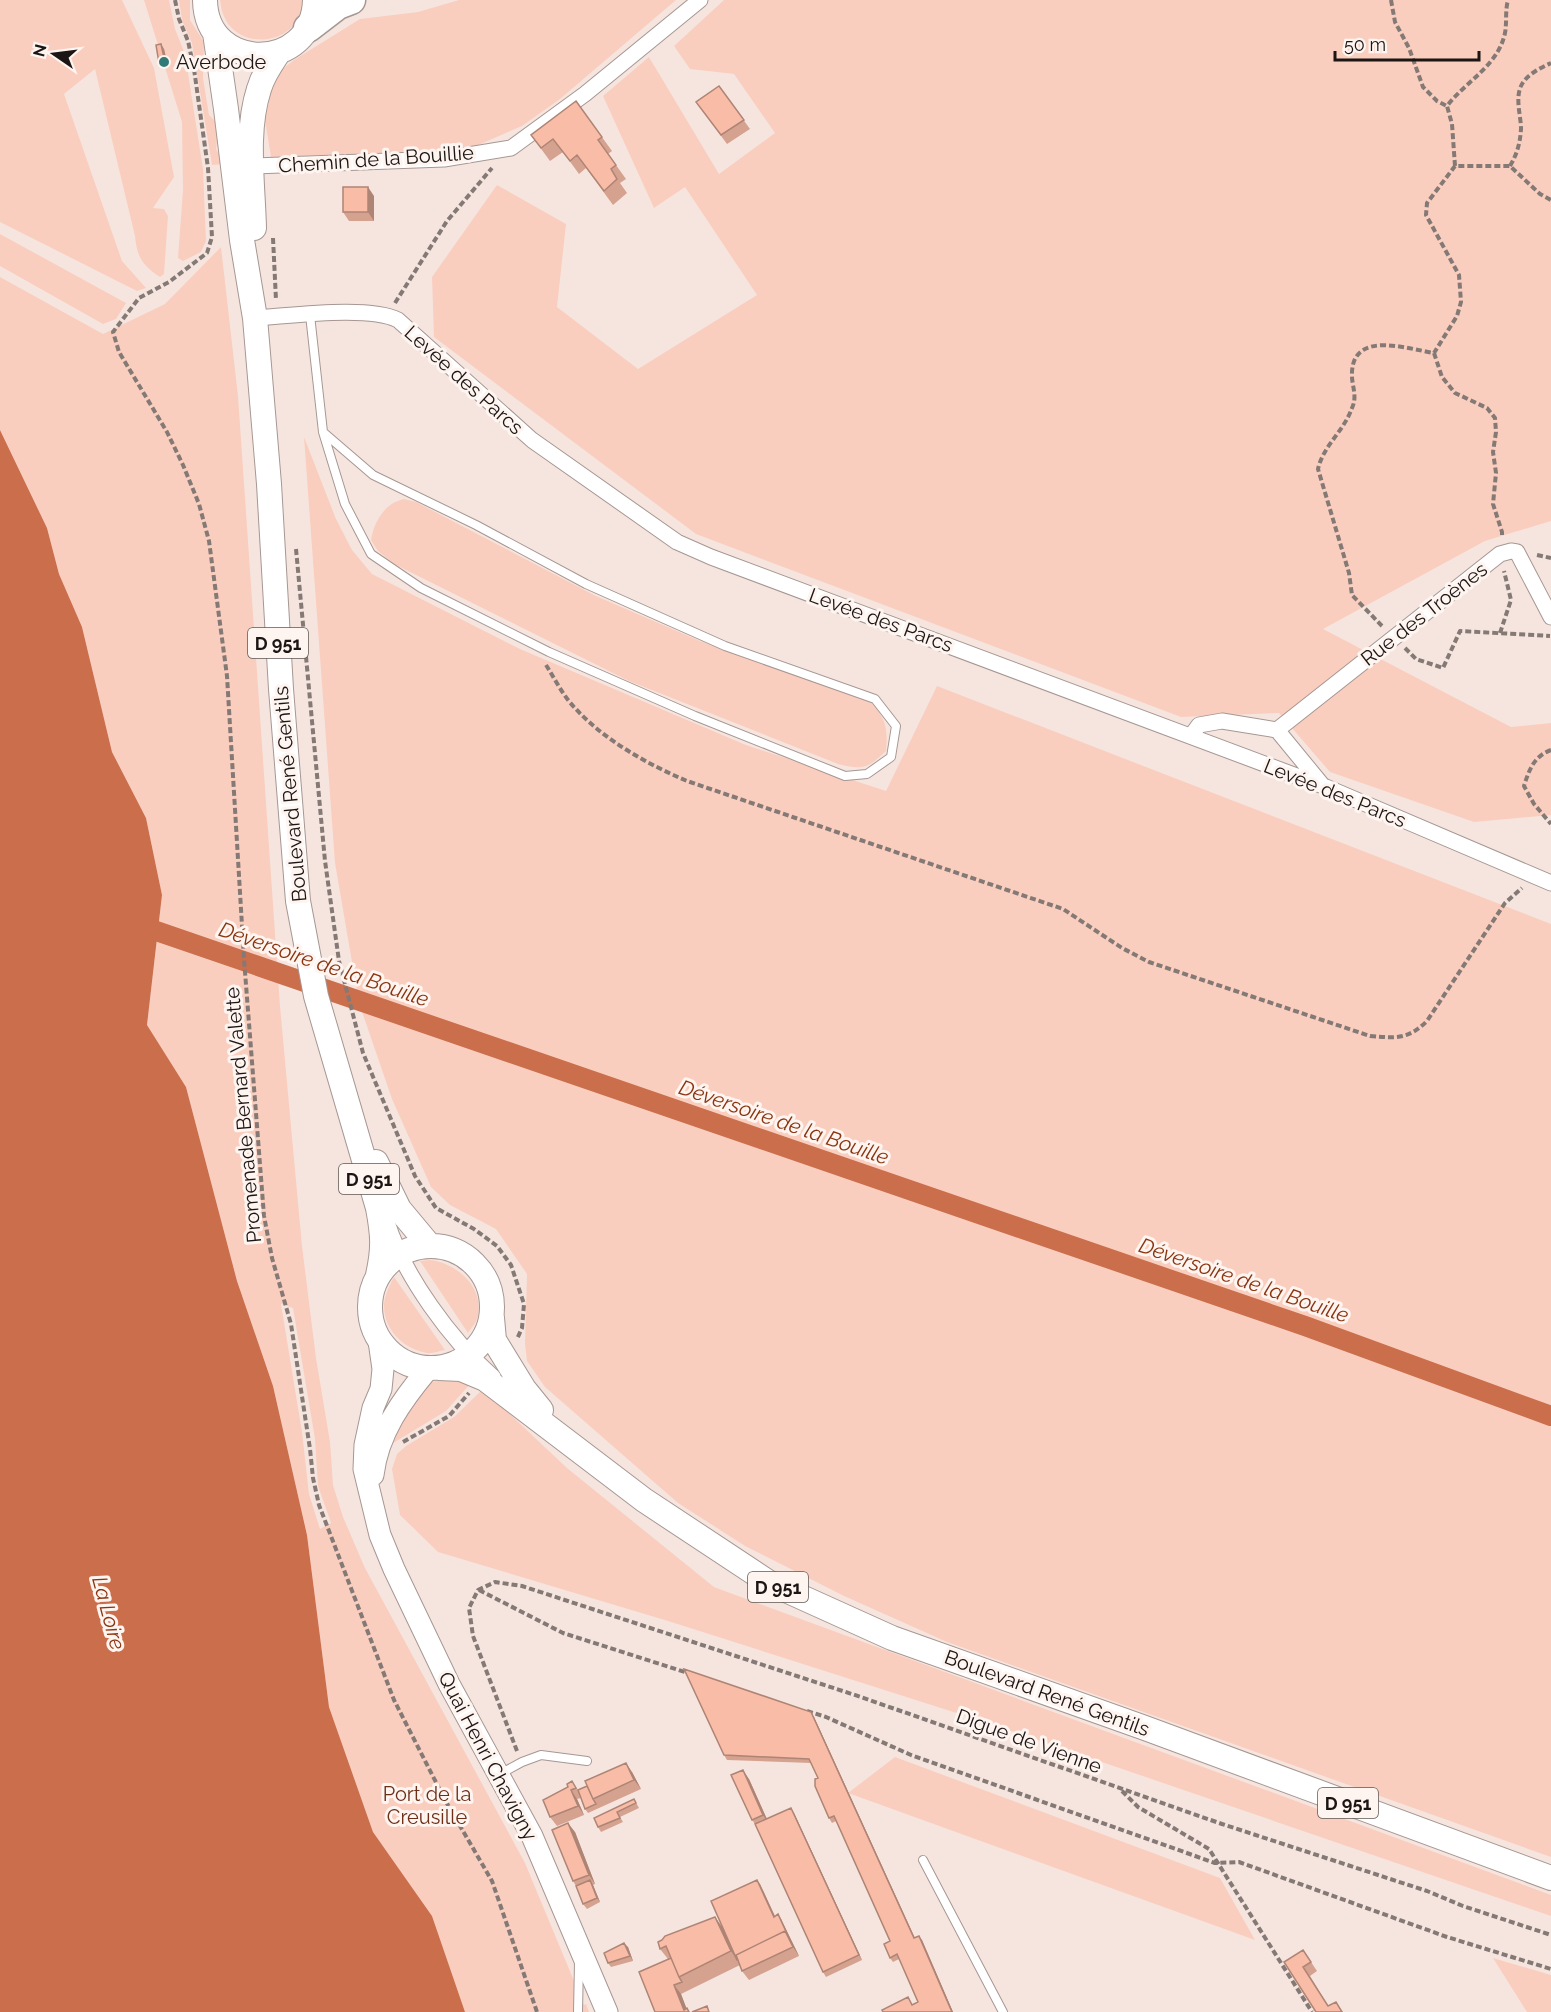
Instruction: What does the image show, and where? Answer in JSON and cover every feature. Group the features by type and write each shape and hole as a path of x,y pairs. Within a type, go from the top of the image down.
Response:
{"highway":[{"path":"309,28 338,5 351,0"}],"main road":[{"name":"D 951","path":"205,0 208,19 215,33 223,42 244,54 256,56 279,52 296,43 309,28"},
{"path":"309,28 315,10 315,0"},
{"name":"Boulevard René Gentils","path":"215,33 242,240 266,317"},
{"name":"Boulevard René Gentils","path":"279,52 259,89 253,126 252,166 266,317 269,484 281,689 298,901 316,996 344,1085 378,1208 382,1232 383,1251 378,1275 371,1291 369,1308 372,1325 380,1341 389,1352 414,1366 461,1369 483,1378 644,1500 768,1582 892,1638 1145,1728 1551,1878"},
{"name":"Boulevard René Gentils","path":"344,1085 377,1166 399,1209 429,1245 444,1246 459,1252 477,1267 489,1287 494,1340 524,1389 574,1448"},
{"path":"378,1275 390,1260 415,1247 429,1245"},
{"path":"370,1499 375,1458 388,1425 400,1403 434,1368 452,1365 470,1354 482,1342 492,1318"},
{"name":"Quai Henri Chavigny","path":"380,1341 383,1369 381,1389 373,1408 365,1445 364,1469 380,1535 449,1684 532,1836 607,2012"}],"street":[{"name":"Chemin de la Bouillie","path":"252,166 444,159 511,148 585,94 700,0"},
{"name":"Levée des Parcs","path":"266,317 368,312 388,315 398,320 532,440 677,542 722,561 1323,786 1544,880"},
{"name":"Rue des Troènes","path":"1277,730 1500,554 1510,551 1517,552 1551,617"},
{"path":"1191,736 1199,725 1222,721 1277,730 1323,786"},
{"path":"344,1085 392,1237 406,1268 448,1329 478,1364 574,1448"}],"lane":[{"path":"310,315 323,432 345,504 371,554 421,588 530,642 695,716 845,776 867,774 891,757 896,726 875,699 725,646 586,584 476,525 373,475 323,432"},
{"path":"498,1775 541,1755 587,1761"},
{"path":"923,1860 1003,2012"},
{"path":"578,2012 580,1945"}],"path":[{"name":"Promenade Bernard Valette","path":"175,0 194,69 208,168 212,237 207,253 169,282 139,298 113,332 119,352 167,432 183,465 199,504 209,541 227,676 245,971 264,1216 272,1258 291,1324 315,1490 394,1701 445,1800 492,1881 537,2012"},
{"path":"1391,0 1395,22 1423,87 1437,101 1447,106 1452,124 1455,166 1427,203 1426,215 1459,275 1461,302 1457,315 1434,353 1442,377 1455,393 1487,408 1495,418 1496,432 1493,452 1496,474 1493,504 1502,532 1500,554 1510,600 1500,633"},
{"path":"1447,106 1456,94 1478,76 1494,58 1504,34 1508,0"},
{"path":"1510,166 1518,151 1521,128 1518,102 1521,86 1532,73 1551,63"},
{"path":"388,315 447,221 511,148"},
{"path":"1455,166 1510,166 1540,194 1551,200"},
{"path":"266,317 272,236"},
{"path":"1434,353 1376,344 1362,350 1354,359 1352,374 1356,394 1352,409 1320,458 1318,469 1349,573 1352,595 1416,659 1443,668 1460,631 1551,636"},
{"path":"296,548 325,861 339,961 363,1053 415,1176 435,1208 474,1229 497,1246 511,1265 524,1304 522,1328 515,1344"},
{"path":"530,642 573,707 601,732 663,771 1063,909 1122,948 1149,962 1370,1036 1400,1037 1411,1034 1427,1021 1505,903 1515,892 1544,880"},
{"path":"1551,750 1545,752 1530,767 1524,786 1534,804 1551,824"},
{"path":"396,1450 403,1442 449,1416 476,1385"},
{"name":"Digue de Vienne","path":"478,1590 495,1582 522,1586 849,1693 1119,1788 1551,1935"},
{"path":"522,1762 473,1636 469,1608 478,1590 562,1633 694,1675"},
{"path":"804,1710 826,1717 911,1755 1217,1863 1239,1862 1447,1937 1551,1969"},
{"path":"1119,1788 1138,1807 1209,1849 1312,2012"}],"green space":[{"path":"0,0 122,0 154,68 174,177 153,208 164,209 168,216 164,274 160,277 145,264 137,250 95,69 64,94 122,261 146,288 137,291 0,222"},
{"path":"144,0 169,0 175,29 185,54 203,169 206,241 201,252 183,261 178,258 183,190 182,122"},
{"path":"179,0 190,0 190,20 204,42 203,78 209,115 219,125 216,149 225,164 212,165 192,43 182,20"},
{"path":"220,0 303,0 300,15 293,27 282,35 269,39 255,39 242,35 231,27 222,12"},
{"path":"459,0 676,0 560,99 522,126 476,146 430,151 271,157 265,120 274,76 294,60 360,19 418,12"},
{"path":"724,0 1551,0 1551,521 1485,541 1323,629 1511,727 1551,723 1551,815 1474,822 1330,772 1279,713 1181,717 696,534 434,337 432,277 497,185 566,224 557,307 638,369 757,295 685,187 654,208 603,96 649,57 719,174 775,133 734,74 690,69 674,46"},
{"path":"0,234 126,303 116,319 103,324 0,266"},
{"name":"Port de la Creusille","path":"221,247 238,396 280,1006 302,1246 316,1358 330,1442 333,1485 343,1517 365,1568 525,1863 584,2005 586,2004 589,2012 465,2012 432,1916 373,1832 329,1707 307,1535 273,1386 237,1281 186,1087 147,1025 162,895 146,818 112,752 82,627 59,574 47,528 0,430 0,277 103,334 165,304","holes":["281,1304 293,1308 315,1439 318,1486 331,1523 320,1529 309,1494 302,1432"]},
{"path":"304,437 336,519 352,550 372,574 520,649 746,745 886,791 937,686 1551,924 1551,1857 947,1642 844,1596 745,1546 678,1503 545,1387 527,1361 525,1344 527,1274 496,1229 450,1205 431,1187 392,1099 359,1003 335,863"},
{"path":"404,499 416,502 596,596 700,641 872,703 885,725 886,751 864,767 838,764 629,681 394,564 378,551 371,540 375,526 386,509 391,504"},
{"path":"430,1260 458,1271 466,1278 477,1295 478,1316 468,1333 420,1261"},
{"path":"394,1277 445,1350 429,1353 418,1351 403,1342 391,1329 387,1322 384,1304"},
{"path":"452,1377 472,1382 446,1411 390,1445 394,1427 428,1383"},
{"path":"483,1389 567,1468 714,1587 1551,1895 1551,1916 991,1724 668,1621 438,1552 400,1515 392,1469 397,1454 406,1446 454,1417"},
{"path":"895,1757 1220,1878 1255,1940 848,1793"},
{"path":"1493,1958 1551,1975 1551,2012 1527,2012"}],"water":[{"name":"La Loire","path":"0,430 47,528 59,574 82,627 112,752 146,818 162,895 147,1025 186,1087 237,1281 273,1386 307,1535 329,1707 373,1832 432,1916 465,2012 0,2012"}],"building":[{"path":"161,44 165,62 159,63 156,45"},
{"path":"719,86 744,120 721,135 696,102"},
{"path":"576,101 602,137 598,140 616,165 611,169 617,179 604,191 577,155 570,161 553,139 541,148 531,135"},
{"path":"343,187 368,187 368,212 343,212"},
{"path":"684,1669 811,1712 914,1938 919,1936 952,2012 883,2012 882,2010 908,1997 912,2005 918,2002 897,1954 890,1958 884,1944 890,1941 834,1816 829,1818 815,1786 815,1779 818,1778 809,1759 724,1755"},
{"path":"626,1763 634,1780 593,1799 585,1781"},
{"path":"743,1770 763,1815 752,1820 731,1775"},
{"path":"572,1781 576,1788 571,1790 578,1806 550,1817 543,1800 568,1787 567,1784"},
{"path":"587,1786 596,1804 585,1809 578,1790"},
{"path":"634,1799 636,1803 617,1812 620,1818 598,1827 594,1818"},
{"path":"791,1808 859,1955 823,1972 755,1824"},
{"path":"568,1823 589,1875 573,1881 552,1830"},
{"path":"590,1880 597,1898 583,1904 576,1886"},
{"path":"757,1880 774,1917 778,1914 788,1936 785,1931 736,1955 737,1960 711,1901"},
{"path":"715,1917 731,1951 679,1977 666,1946 660,1949 658,1942 665,1936"},
{"path":"785,1931 793,1947 742,1971 736,1955"},
{"path":"624,1943 630,1956 608,1963 604,1953"},
{"path":"1303,1950 1311,1962 1303,1967 1328,2006 1336,2002 1342,2012 1316,2012 1284,1962"},
{"path":"671,1958 682,1982 674,1985 684,2010 687,2008 689,2012 655,2012 639,1972"},
{"path":"707,2006 709,2012 692,2012"}],"waterway":[{"name":"Déversoire de la Bouille","path":"133,923 1305,1326 1551,1416"}],"place":[{"name":"Averbode","path":"164,62"}]}
